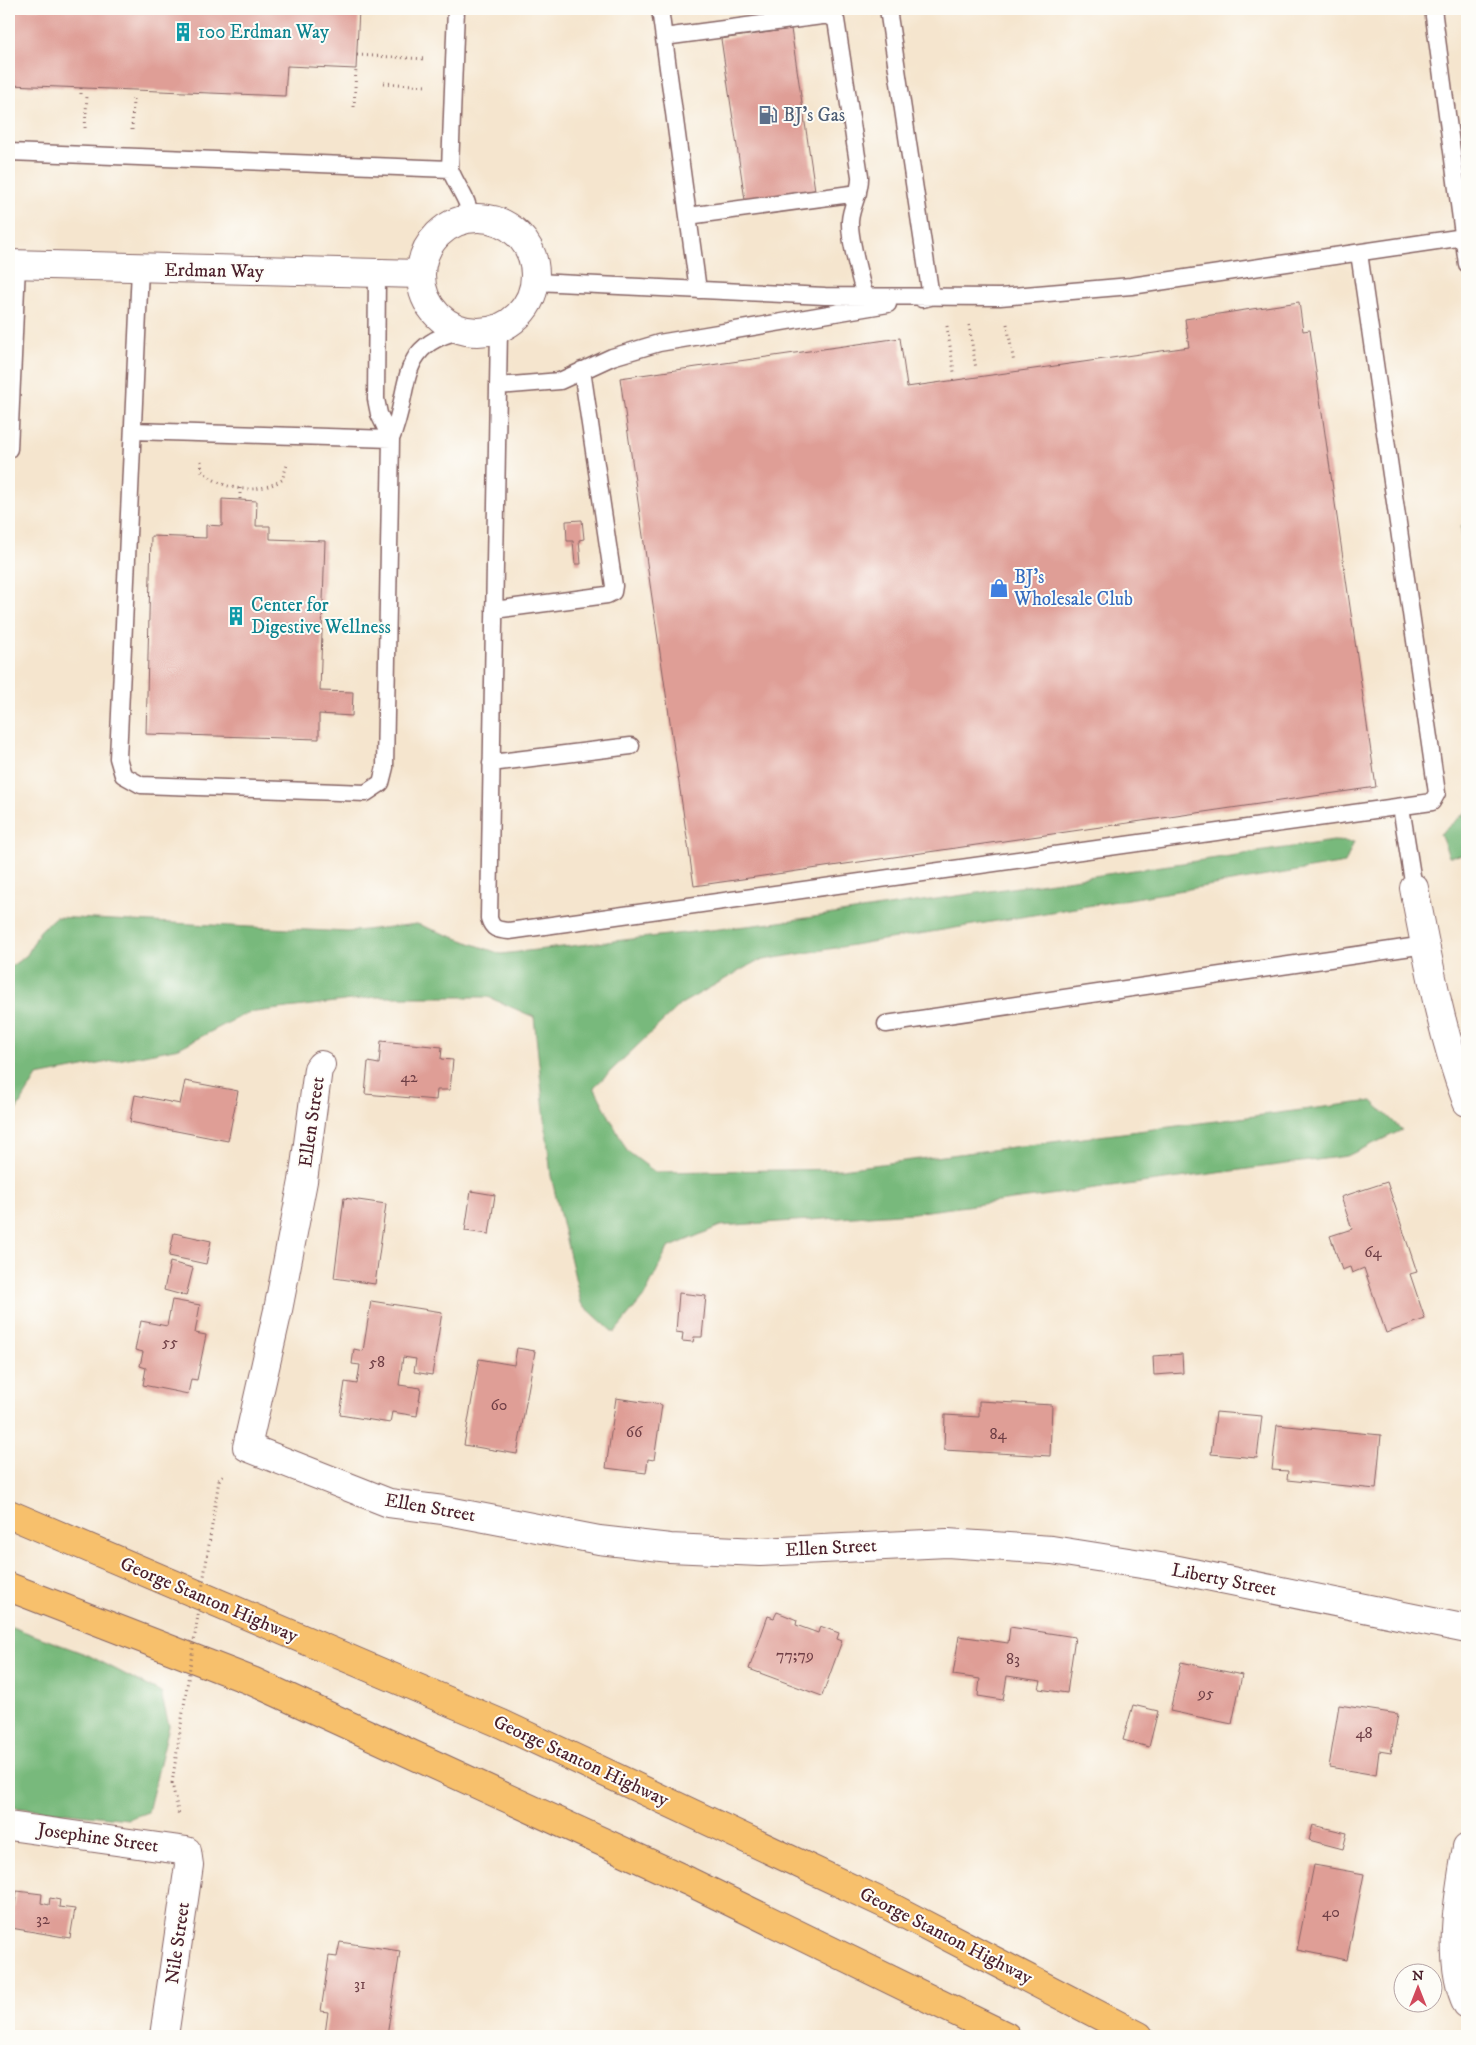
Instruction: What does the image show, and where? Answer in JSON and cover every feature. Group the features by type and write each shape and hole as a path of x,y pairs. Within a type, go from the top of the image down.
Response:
{"highway":[{"name":"George Stanton Highway","path":"9,1514 511,1728 885,1904 1139,2036"},
{"path":"9,1587 252,1681 688,1881 1006,2036"}],"street":[{"path":"479,218 501,223 519,235 531,254 536,282 530,298 518,317 499,329 477,333 454,328 436,315 424,296 420,274 425,252 438,234 457,222 470,220 479,218"},
{"name":"Erdman Way","path":"13,264 140,269 420,274"},
{"path":"1414,888 1439,1008 1457,1074 1467,1102"},
{"name":"Ellen Street","path":"321,1065 318,1069 303,1181 278,1310 247,1447 389,1503 443,1510 599,1540 670,1548 760,1552 947,1543 979,1546"},
{"name":"Liberty Street","path":"979,1546 1052,1550 1173,1569 1467,1630"},
{"name":"Josephine Street","path":"9,1826 187,1850"},
{"path":"1467,1847 1457,1900 1457,1958 1463,1996 1467,2004"},
{"name":"Nile Street","path":"164,2036 189,1865 187,1850"}],"lane":[{"path":"456,9 450,168 469,205 470,220"},
{"path":"660,9 698,290"},
{"path":"888,9 936,297"},
{"path":"1433,9 1467,264"},
{"path":"664,37 822,16 830,16 836,20 860,176 850,226 866,302"},
{"path":"9,152 450,168"},
{"path":"688,216 858,193"},
{"path":"498,386 547,384 560,381 612,358 659,343 866,302 936,297 1002,296 1131,286 1464,237"},
{"path":"499,329 489,918 491,926 497,930 503,930 1432,802 1437,793 1359,252"},
{"path":"9,449 13,264"},
{"path":"140,269 118,758 123,776 141,785 366,793 381,783 385,766 391,439 401,414 408,371 419,352 428,342 444,334 465,330"},
{"path":"377,274 376,399 379,414 391,439"},
{"path":"536,282 698,290 866,302"},
{"path":"494,610 607,595 613,592 614,586 582,370"},
{"path":"133,431 391,439"},
{"path":"491,763 631,746"},
{"path":"1401,807 1414,888"},
{"path":"886,1024 1425,945"}],"path":[{"path":"357,55 454,60"},
{"path":"354,108 356,69"},
{"path":"384,83 452,87"},
{"path":"81,88 81,96"},
{"path":"1002,296 1014,363"},
{"path":"936,297 954,372"},
{"path":"964,297 976,369"},
{"path":"201,433 202,471 214,482 240,488 265,488 282,480 287,466 288,436"},
{"path":"240,488 240,500"},
{"path":"172,1783 219,1480"}],"green space":[{"path":"1467,525 1467,580 1461,526"},
{"path":"1467,811 1467,855 1449,856 1440,834"},
{"path":"1333,841 1354,842 1345,863 757,961 681,1004 594,1087 627,1151 655,1172 842,1169 1372,1101 1402,1130 1347,1156 913,1213 720,1226 668,1248 645,1295 614,1333 581,1303 551,1176 534,1017 488,997 376,997 247,1013 179,1048 37,1076 9,1122 9,968 27,955 40,931 55,917 347,932 417,924 501,954 772,923"},
{"path":"9,1626 88,1655 161,1693 169,1726 148,1812 128,1819 9,1807"}],"building":[{"name":"100 Erdman Way","path":"9,9 359,9 356,69 287,66 285,96 9,85"},
{"name":"BJ's Gas","path":"791,29 815,190 745,200 721,39"},
{"name":"BJ's Wholesale Club","path":"1299,302 1303,331 1310,330 1376,787 694,886 620,378 900,338 907,387 1189,347 1185,319"},
{"name":"Center for Digestive Wellness","path":"222,499 257,501 256,526 270,526 270,539 325,541 320,691 353,692 352,716 319,714 319,739 146,734 151,536 206,538 206,525 222,526"},
{"path":"582,520 584,539 579,540 581,564 575,564 573,541 567,541 566,521"},
{"path":"381,1041 442,1047 441,1059 453,1060 450,1090 437,1090 436,1100 365,1094 368,1062 379,1064"},
{"path":"185,1081 238,1091 228,1141 130,1122 135,1095 180,1104"},
{"path":"1387,1182 1417,1272 1410,1274 1425,1319 1386,1333 1364,1268 1352,1273 1350,1267 1342,1270 1330,1236 1352,1229 1341,1197"},
{"path":"471,1191 495,1195 489,1234 465,1231"},
{"path":"344,1198 386,1204 375,1284 334,1278"},
{"path":"174,1233 211,1241 206,1264 169,1256"},
{"path":"170,1262 193,1268 186,1296 164,1290"},
{"path":"679,1293 706,1296 702,1337 694,1337 693,1342 682,1341 683,1333 676,1332"},
{"path":"172,1300 200,1305 195,1333 206,1335 197,1380 191,1379 188,1394 143,1385 146,1368 140,1366 143,1352 135,1350 141,1321 167,1326"},
{"path":"371,1301 442,1312 432,1375 414,1372 416,1359 403,1357 399,1385 421,1388 417,1416 392,1412 390,1423 340,1415 345,1382 357,1384 360,1365 352,1364 354,1349 363,1351"},
{"path":"517,1348 535,1351 517,1454 464,1445 479,1359 514,1365"},
{"path":"1182,1354 1183,1373 1154,1375 1153,1356"},
{"path":"616,1398 662,1405 654,1460 648,1459 646,1473 606,1468"},
{"path":"979,1401 1052,1405 1050,1456 944,1450 945,1415 979,1417"},
{"path":"1216,1412 1262,1416 1257,1458 1211,1454"},
{"path":"1277,1425 1381,1435 1376,1489 1287,1480 1288,1471 1272,1470"},
{"path":"777,1612 797,1620 796,1625 818,1633 820,1626 839,1633 837,1639 842,1641 822,1696 749,1669 768,1616 774,1618"},
{"path":"1010,1627 1075,1637 1067,1693 1039,1689 1041,1681 1007,1676 1003,1700 978,1696 980,1679 953,1675 959,1636 1008,1643"},
{"path":"1181,1662 1242,1675 1232,1724 1170,1711"},
{"path":"1133,1705 1158,1711 1149,1747 1123,1740"},
{"path":"1339,1705 1398,1714 1391,1753 1379,1751 1376,1775 1329,1767"},
{"path":"1313,1825 1347,1833 1343,1849 1309,1840"},
{"path":"1314,1865 1364,1874 1347,1960 1297,1950"},
{"path":"17,1891 42,1894 41,1903 49,1905 50,1898 60,1900 59,1907 75,1909 70,1938 11,1928"},
{"path":"340,1942 400,1951 387,2036 325,2034 328,2012 321,2011 329,1956 337,1957"}],"place":[{"name":"100 Erdman Way","path":"183,32"},
{"name":"BJ's Gas","path":"768,115"},
{"name":"BJ's Wholesale Club","path":"999,588"},
{"name":"Center for Digestive Wellness","path":"236,616"}]}
